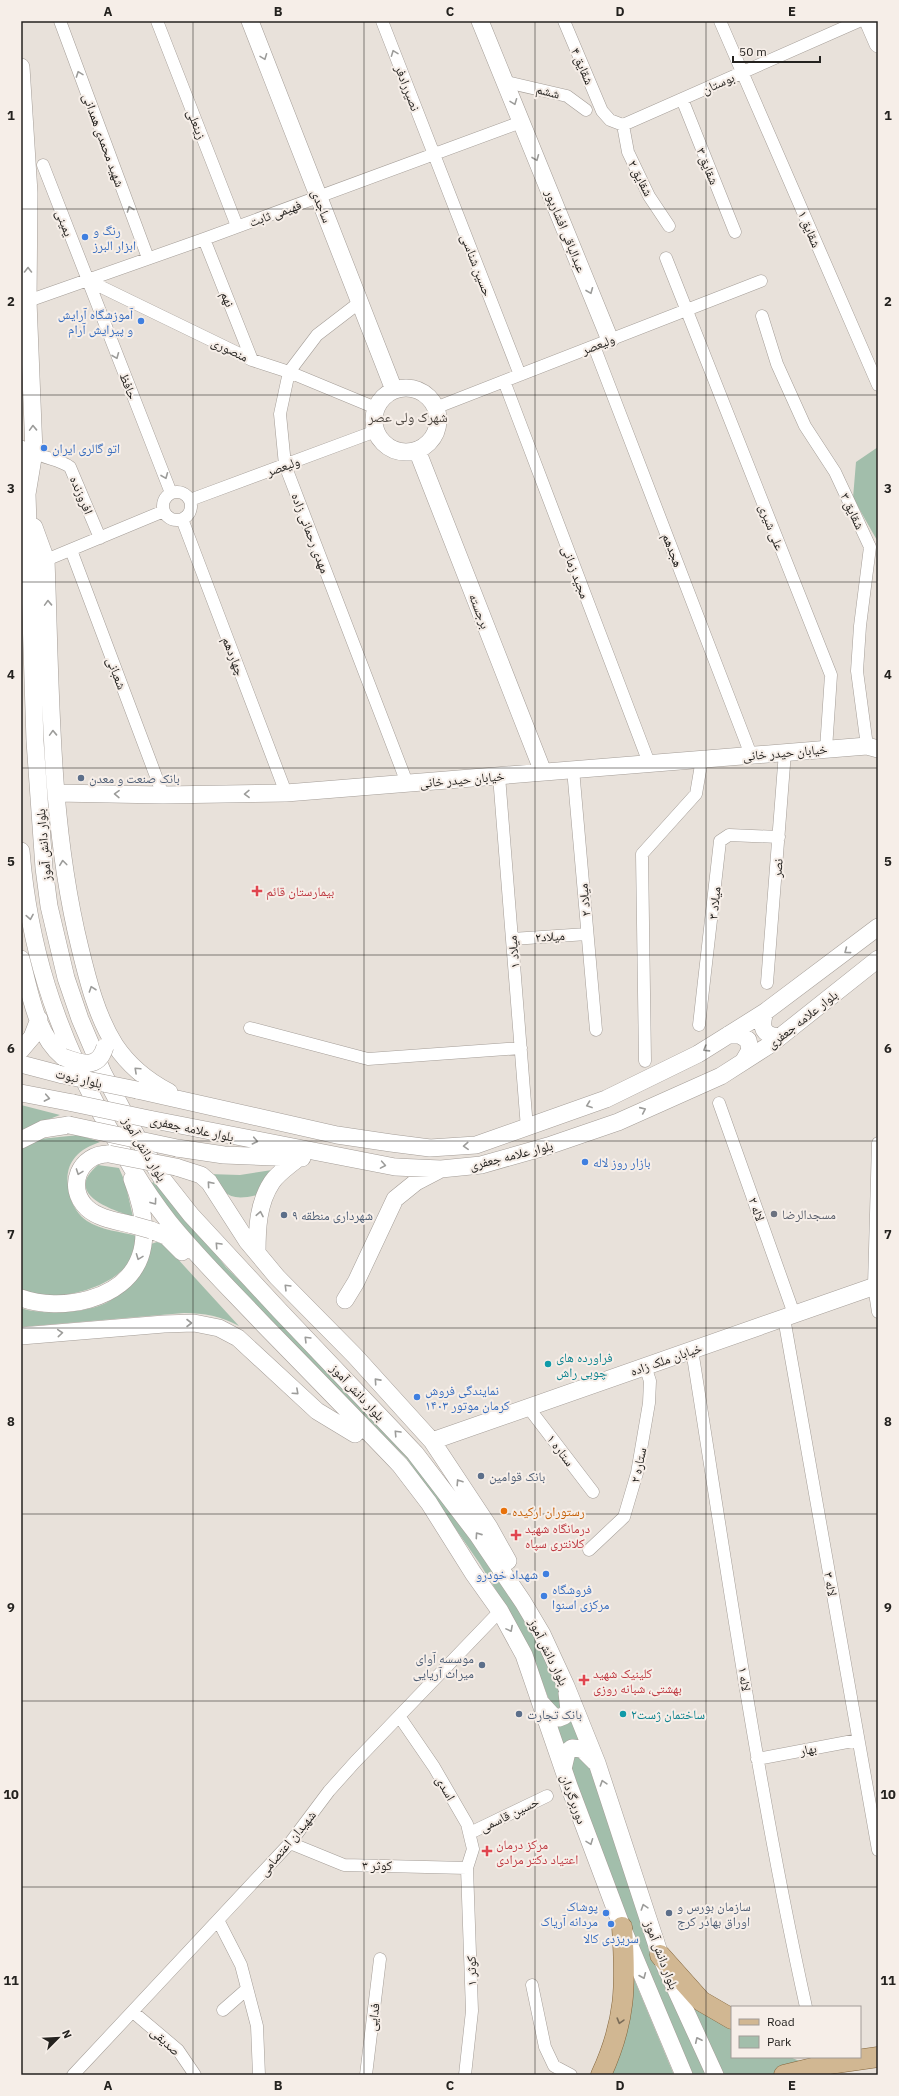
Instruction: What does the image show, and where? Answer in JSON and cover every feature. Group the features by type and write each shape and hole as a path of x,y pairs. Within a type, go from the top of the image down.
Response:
{"main road":[{"name":"ساجدی","path":"250,21 394,390"},
{"name":"عبدالباقی افشارپور","path":"480,21 610,340"},
{"path":"868,21 878,44"},
{"name":"بلوار دانش آموز","path":"21,67 28,178 27,450 35,740 44,868 49,906 66,978 80,1019 103,1073 132,1128 161,1177 173,1193 191,1215 279,1310 415,1453 477,1534 523,1602 542,1634 566,1686 597,1763 660,1955 714,2075"},
{"path":"404,388 414,389 423,393 435,408 437,423 433,437 426,445 417,450 408,452 398,451 388,447 381,440 376,431 374,424 376,408 387,394 394,390 404,388"},
{"name":"برجسته","path":"417,450 543,772"},
{"path":"28,502 46,560 56,793 63,865 72,916 86,972 105,1026 116,1045 133,1067 156,1085 181,1099"},
{"name":"خیابان حیدر خانی","path":"56,793 163,795 286,793 785,752 873,747"},
{"name":"بلوار دانش آموز","path":"21,851 36,950 47,990 61,1031 115,1153 188,1244 400,1465 429,1503 473,1573"},
{"name":"بلوار علامه جعفری","path":"137,1090 337,1134 430,1148 476,1145 606,1099 698,1054 765,1012 878,927"},
{"path":"21,959 39,1019 50,1044 63,1058 80,1063 93,1063 102,1056 105,1047 105,1026"},
{"name":"بلوار علامه جعفری","path":"73,1103 334,1157 395,1167 441,1169 481,1164 548,1146 618,1122 721,1076 779,1037 878,959"},
{"path":"765,1012 762,1020 764,1030 770,1036 779,1037"},
{"path":"21,1050 32,1037 39,1019"},
{"path":"728,1035 740,1035 748,1040 750,1050 743,1062"},
{"name":"بلوار نبوت","path":"21,1064 63,1075 137,1090"},
{"name":"بلوار نبوت","path":"21,1093 73,1103"},
{"path":"21,1140 43,1129 69,1125 177,1148 224,1156 297,1159 334,1157"},
{"path":"473,1573 386,1465 354,1434 166,1236 151,1230 97,1215 86,1207 79,1197 77,1175 82,1164 93,1156 115,1153 176,1167 201,1175 209,1182 247,1241 277,1277 355,1356 432,1441 489,1527 508,1562 523,1602"},
{"path":"21,1298 42,1304 82,1302 116,1286 133,1270 143,1246 142,1217 133,1181 115,1153"},
{"path":"257,1253 257,1227 262,1200 273,1181 297,1159"},
{"path":"345,1300 356,1282 395,1199 416,1182 441,1169"},
{"name":"خیابان ملک زاده","path":"432,1441 876,1285"},
{"path":"21,1336 164,1324 194,1323 219,1328 238,1338 317,1411 354,1434"},
{"name":"دوربرگردان","path":"473,1573 500,1611 524,1655 563,1769 622,1927 684,2075"},
{"path":"540,1702 552,1715 559,1718 564,1716 569,1710 566,1686"},
{"path":"563,1769 565,1756 572,1748 582,1749 597,1763"},
{"path":"601,2075 612,2049 624,2009 626,1974 622,1927"},
{"path":"660,1955 701,2001 731,2018"},
{"path":"861,2058 878,2056"},
{"path":"811,2058 827,2061"},
{"path":"784,2075 827,2061 858,2058"}],"street":[{"name":"شهید محمدی همدانی","path":"60,21 148,258"},
{"name":"زینعلی","path":"157,21 237,226"},
{"name":"نصیررادفر","path":"382,21 434,154"},
{"name":"شقایق ۴","path":"564,21 602,111 610,120 623,125"},
{"path":"720,21 743,73"},
{"name":"بوستان","path":"623,125 859,21"},
{"name":"شقایق ۱","path":"743,73 878,385"},
{"name":"ششم","path":"506,82 567,96 586,110"},
{"name":"شقایق ۳","path":"682,99 735,232"},
{"name":"فهیمی ثابت","path":"28,301 204,239 521,122"},
{"name":"شقایق ۲","path":"623,125 628,152 649,196 669,226"},
{"name":"حسین شناسی","path":"434,154 520,375"},
{"name":"یمینی","path":"43,165 87,280"},
{"name":"نهم","path":"204,239 252,360"},
{"name":"علی شیری","path":"666,258 830,675 826,749"},
{"name":"منصوری","path":"87,280 252,360 289,372 376,408"},
{"name":"حافظ","path":"87,280 171,493"},
{"name":"ولیعصر","path":"435,408 761,281"},
{"name":"مهدی رحمانی زاده","path":"360,302 317,335 289,372 280,414 285,465 407,783"},
{"name":"شقایق ۳","path":"762,316 777,364 805,426 835,472 870,547 860,626 857,670 873,747"},
{"name":"هجدهم","path":"594,346 751,755"},
{"name":"مجید زمانی","path":"504,381 649,763"},
{"name":"ولیعصر","path":"190,500 376,431"},
{"name":"افروزنده","path":"27,450 43,458 63,462 70,467 100,538"},
{"path":"171,493 182,493 190,500 190,511 182,519 172,519 164,511 164,501 171,493"},
{"path":"46,560 164,511"},
{"name":"چهاردهم","path":"182,519 286,793"},
{"name":"شعبانی","path":"71,550 163,795"},
{"name":"نصر","path":"767,983 785,752"},
{"path":"645,1061 642,854 696,794 702,759"},
{"name":"میلاد ۲","path":"573,770 596,1030"},
{"name":"میلاد ۱","path":"499,776 527,1128"},
{"name":"میلاد ۳","path":"699,1024 720,841 729,835 779,837"},
{"name":"میلاد۲","path":"512,939 587,934"},
{"path":"250,1028 368,1059 521,1048"},
{"name":"لاله ۲","path":"719,1103 789,1316"},
{"path":"878,1143 876,1285 878,1312"},
{"name":"لاله ۳","path":"789,1316 858,1740 878,1850"},
{"name":"لاله ۱","path":"692,1350 757,1758 784,1907 806,2006"},
{"name":"ستاره ۲","path":"589,1550 624,1517 637,1473 649,1403 650,1381 645,1366"},
{"name":"ستاره ۱","path":"528,1407 593,1492"},
{"name":"شهیدان اعتصامی","path":"73,2075 134,2012 290,1843 329,1791 500,1611"},
{"name":"اسدی","path":"399,1716 434,1767 467,1824 472,1849 467,1868"},
{"name":"بهار","path":"757,1758 858,1740"},
{"name":"حسین قاسمی","path":"470,1833 547,1796"},
{"name":"کوثر ۳","path":"290,1843 344,1865 467,1868"},
{"name":"کوثر ۱","path":"465,2075 472,2011 467,1868"},
{"path":"218,1920 241,1965 257,2026 259,2075"},
{"name":"فدایی","path":"366,2075 380,1959"},
{"path":"532,1985 545,2047 554,2066 571,2075"},
{"path":"223,2010 247,1988"},
{"name":"صدیقی","path":"134,2012 178,2050 195,2075"}],"green space":[{"path":"878,447 878,542 853,498 856,462"},
{"path":"21,1105 60,1115 39,1123 21,1133"},
{"path":"79,1135 100,1142 83,1150 72,1162 69,1169 68,1186 72,1203 81,1216 92,1224 105,1229 137,1236 134,1250 129,1262 120,1272 109,1280 95,1287 63,1295 33,1294 21,1289 21,1148 40,1139"},
{"path":"98,1165 119,1168 125,1182 133,1217 103,1205 94,1199 88,1192 85,1184 89,1175"},
{"path":"272,1170 257,1195 248,1197 234,1197 228,1195 208,1174 240,1175"},
{"path":"158,1181 226,1267 330,1370 413,1459 519,1607 562,1690 560,1712 549,1700 531,1652 510,1613 480,1564 407,1459 220,1270 171,1211 151,1183"},
{"path":"157,1242 165,1245 239,1326 212,1316 184,1313 21,1327 21,1308 43,1312 71,1312 85,1310 109,1301 122,1289 151,1244"},
{"path":"571,1716 587,1749 564,1750 551,1724 562,1725"},
{"path":"578,1756 588,1760 708,2075 688,2075 570,1770 574,1757"},
{"path":"629,1967 674,2075 607,2075"},
{"path":"674,1979 731,2024 731,2058 792,2058 816,2068 778,2075 721,2075"}],"place":[{"name":"رنگ و ابزار البرز","path":"85,237"},
{"name":"آموزشگاه آرایش و پیرایش آرام","path":"141,321"},
{"name":"اتو گالری ایران","path":"44,448"},
{"name":"بانک صنعت و معدن","path":"81,778"},
{"name":"بیمارستان قائم","path":"257,891"},
{"name":"بازار روز لاله","path":"585,1162"},
{"name":"مسجدالرضا","path":"774,1214"},
{"name":"شهرداری منطقه ۹","path":"284,1215"},
{"name":"فراورده های چوبی راش","path":"548,1364"},
{"name":"نمایندگی فروش ۱۴۰۳ کرمان موتور","path":"417,1397"},
{"name":"بانک قوامین","path":"481,1476"},
{"name":"رستوران ارکیده","path":"504,1511"},
{"name":"درمانگاه شهید کلانتری سپاه","path":"516,1535"},
{"name":"شهداد خودرو","path":"546,1574"},
{"name":"فروشگاه مرکزی اسنوا","path":"544,1596"},
{"name":"موسسه آوای میراث آریایی","path":"482,1665"},
{"name":"کلینیک شهید بهشتی، شبانه روزی","path":"584,1680"},
{"name":"بانک تجارت","path":"519,1714"},
{"name":"ساختمان ژست۲","path":"623,1714"},
{"name":"مرکز درمان اعتیاد دکتر مرادی","path":"487,1851"},
{"name":"پوشاک مردانه آریاک","path":"606,1913"},
{"name":"سازمان بورس و اوراق بهادر کرج","path":"669,1913"},
{"name":"سریزدی کالا","path":"611,1924"}],"district":[{"name":"شهرک ولی عصر","path":"408,417"}]}
